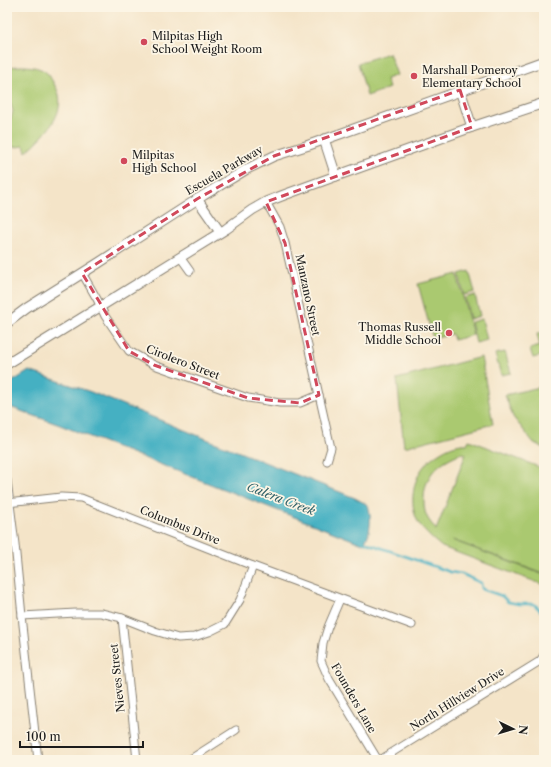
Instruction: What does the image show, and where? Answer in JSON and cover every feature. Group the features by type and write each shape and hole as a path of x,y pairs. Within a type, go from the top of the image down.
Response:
{"street":[{"name":"Escuela Parkway","path":"7,323 27,308 98,264 197,199 247,169 274,156 544,61"},
{"path":"460,90 472,127"},
{"path":"7,364 101,307 266,202 472,127 544,103"},
{"path":"324,139 336,176"},
{"path":"197,199 220,232"},
{"name":"Manzano Street","path":"266,202 280,227 285,243 332,448 327,461"},
{"path":"180,257 190,271"},
{"name":"Cirolero Street","path":"82,273 105,316 128,351 154,365 248,398 280,403 300,403 319,395"},
{"path":"7,480 8,503 15,544 38,760"},
{"name":"Columbus Drive","path":"8,503 61,498 81,498 253,566 412,625"},
{"path":"22,616 101,613 122,618 154,631 178,638 194,638 225,624 240,600 253,566"},
{"name":"Founders Lane","path":"340,599 328,627 321,661 329,679 379,760"},
{"name":"Nieves Street","path":"122,618 137,760"},
{"name":"North Hillview Drive","path":"379,760 540,661 544,655"},
{"path":"189,760 236,730"}],"highlighted area":[{"path":"460,90 472,127 266,202 285,243 319,395 300,403 248,398 154,365 129,351 82,273 197,199 274,156"}],"green space":[{"path":"389,53 397,75 386,79 389,88 367,96 358,63"},
{"path":"21,66 39,68 48,74 58,91 60,103 55,119 50,127 26,152 24,146 7,148 7,123 11,118 13,111 7,99 7,67"},
{"path":"469,271 475,292 464,295 459,274"},
{"path":"457,274 473,335 454,340 452,334 433,339 418,284"},
{"path":"475,295 480,316 470,319 465,298"},
{"path":"482,319 487,340 476,343 471,322"},
{"path":"544,332 544,355 533,358 530,349 540,346 537,334"},
{"path":"505,352 511,373 501,375 495,354"},
{"path":"481,357 493,424 404,447 397,379"},
{"path":"544,386 544,448 534,443 513,417 505,395"},
{"path":"469,440 544,469 544,574 452,540 544,575 544,585 442,547 428,535 417,520 413,506 413,499 415,484 421,471 435,455 456,445 467,444","holes":["462,453 466,454 436,530 428,519 425,510 424,498 427,482 435,469 441,464 454,456"]}],"water":[{"path":"29,371 91,392 355,498 368,505 370,512 370,528 367,538 363,544 60,425 7,406 7,385"}],"waterway":[{"name":"Calera Creek","path":"362,541 450,572 462,574 481,583 482,589 502,596 508,602 534,604 542,612 544,612"}],"place":[{"name":"Milpitas High School Weight Room","path":"144,42"},
{"name":"Marshall Pomeroy Elementary School","path":"414,76"},
{"name":"Milpitas High School","path":"124,161"},
{"name":"Thomas Russell Middle School","path":"449,333"}]}
